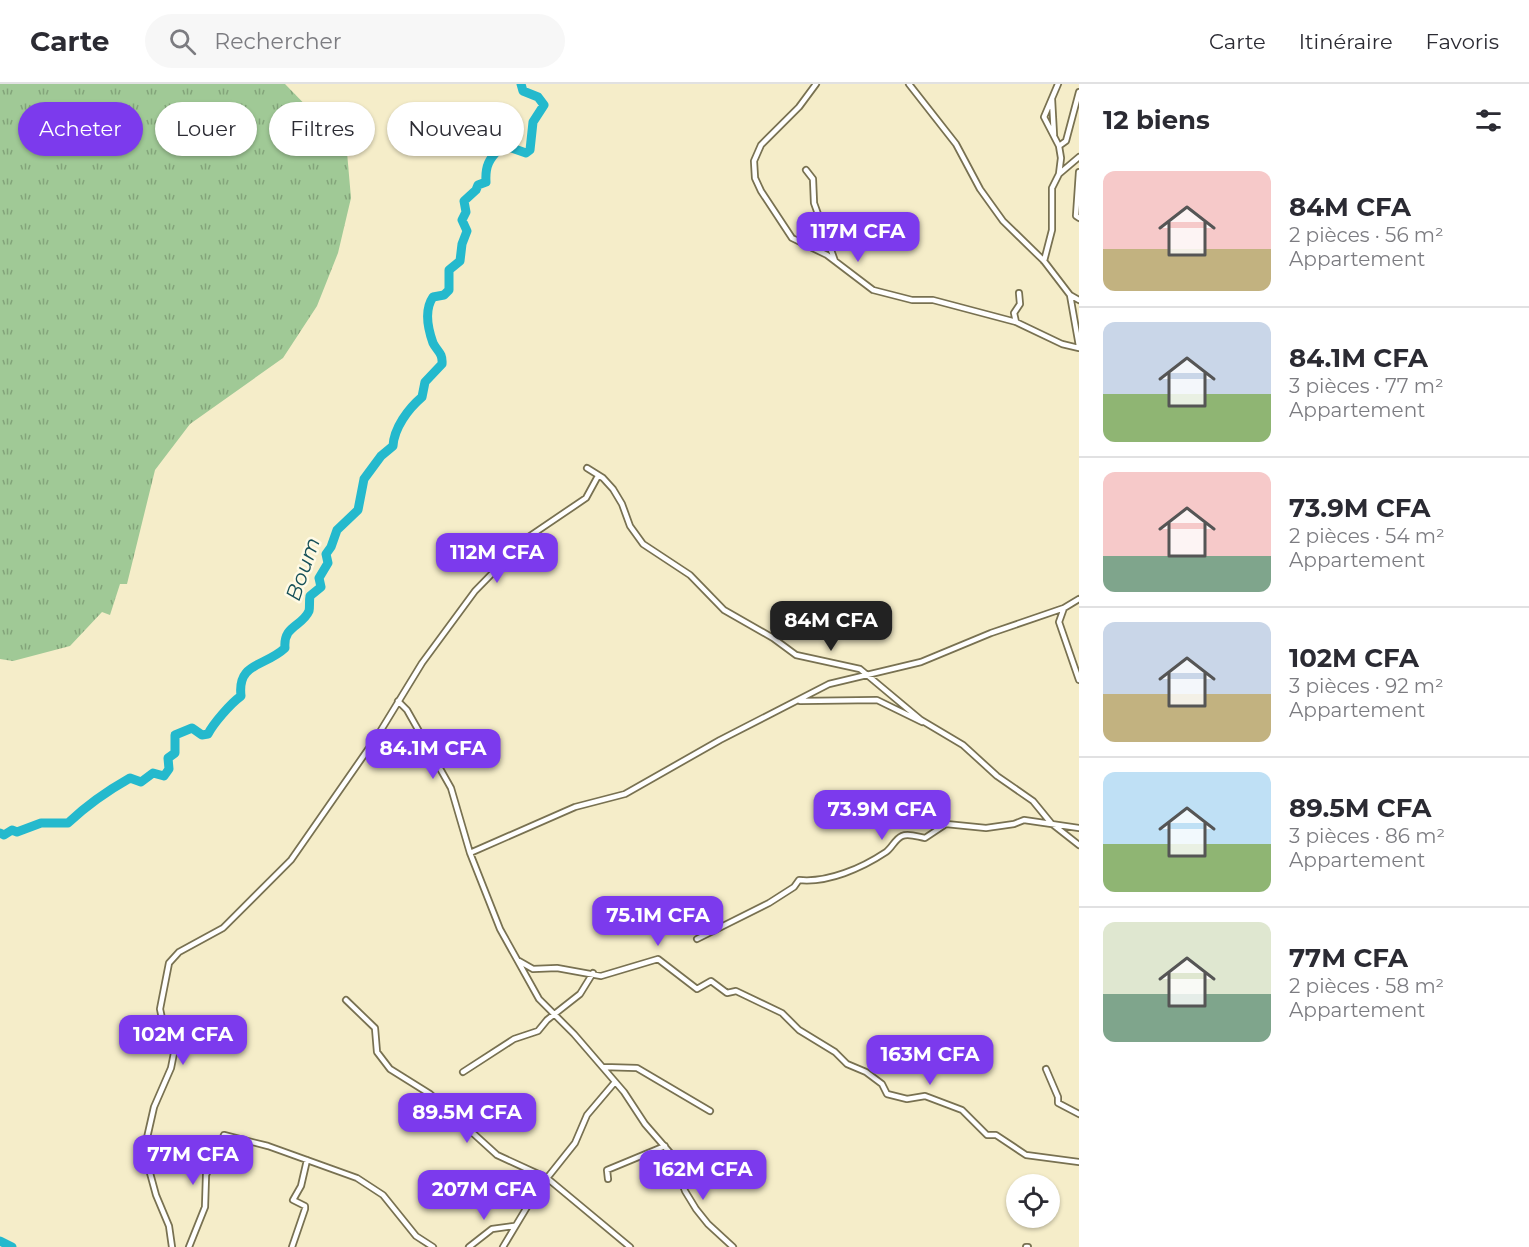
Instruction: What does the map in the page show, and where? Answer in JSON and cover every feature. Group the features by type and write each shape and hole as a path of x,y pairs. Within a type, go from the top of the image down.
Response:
{"street":[{"path":"816,84 799,107 761,145 754,161 753,170 765,200 792,238 835,261 864,285 891,296 933,300 1017,322 1062,344 1079,347 1070,296 1044,261 1003,221 980,189 956,144 909,84"},
{"path":"1058,84 1044,117 1059,146 1059,174"},
{"path":"1059,146 1066,141 1079,92"},
{"path":"1052,97 1054,138"},
{"path":"1044,261 1052,230 1052,188 1059,174 1079,158"},
{"path":"806,170 813,179 814,202 835,261"},
{"path":"1079,172 1075,206 1079,218"},
{"path":"1017,322 1014,313 1020,304 1019,293"},
{"path":"1070,296 1079,300"},
{"path":"586,468 613,489 622,504 630,526 644,544 690,575 724,609 773,638 796,655 860,669 925,722 963,745 997,776 1033,801 1051,823 1079,845"},
{"path":"172,1247 169,1226 156,1195 144,1151 154,1107 171,1068 174,1053 164,1028 160,1009 169,963 178,952 223,928 291,860 475,591 507,555 527,538 586,498 598,476"},
{"path":"470,853 575,807 625,794 720,740 829,684 921,662 991,633 1064,608 1079,599"},
{"path":"1064,608 1060,617 1060,628 1077,667 1079,680"},
{"path":"1050,613 1060,617"},
{"path":"793,703 809,699 877,700 899,709 915,721 925,722"},
{"path":"398,701 407,710 451,788 470,853 500,929 539,999 615,1082 645,1124 672,1155 692,1204 708,1224 733,1247"},
{"path":"697,939 702,938 705,932 723,926 744,913 769,903 794,887 799,880 820,880 860,867 888,851 902,836 909,834 925,838 946,824 986,828 1014,824 1024,820 1079,828"},
{"path":"519,961 533,969 557,968 593,973 598,976 658,959 698,989 711,981 727,993 736,991 782,1013 799,1030 835,1052 847,1064 866,1072 882,1084 887,1094 907,1099 925,1096 962,1110 987,1135 996,1136 1020,1153 1079,1162"},
{"path":"463,1072 514,1039 538,1031 580,994 593,973"},
{"path":"346,1000 375,1028 377,1052 390,1069 430,1094 497,1155 546,1178 630,1247"},
{"path":"603,1067 637,1068 710,1111"},
{"path":"1046,1069 1059,1097 1058,1103 1079,1114"},
{"path":"503,1247 546,1178 575,1143 587,1114 615,1082"},
{"path":"189,1247 205,1207 206,1175 224,1135 268,1146 345,1172 373,1187 383,1195 416,1236 431,1246"},
{"path":"608,1179 607,1170 665,1146"},
{"path":"292,1247 305,1209 305,1206 293,1200 301,1186 307,1160"},
{"path":"469,1247 492,1229 514,1226"}],"green space":[{"path":"0,84 285,84 303,102 269,102 269,156 347,156 351,198 338,253 317,306 283,358 190,424 155,470 127,584 120,584 110,615 102,612 70,646 13,661 0,659"}],"waterway":[{"name":"Boum","path":"0,833 4,835 12,830 17,832 41,823 68,823 82,810 130,778 141,782 153,773 164,776 169,769 168,758 175,753 175,735 192,728 202,735 208,734 222,714 241,696 243,677 248,671 285,648 285,640 290,630 309,611 310,596 321,587 319,578 328,563 326,554 337,530 358,510 364,479 381,456 393,446 396,432 403,419 422,397 425,382 442,364 441,355 433,343 430,332 428,308 433,297 444,295 449,290 449,270 460,261 462,244 467,231 462,220 466,212 464,201 478,185 486,182 486,171 490,159 500,148 509,147 526,153 530,150 533,122 544,105 538,97 523,91 521,84"},
{"path":"0,1241 12,1247"}]}
